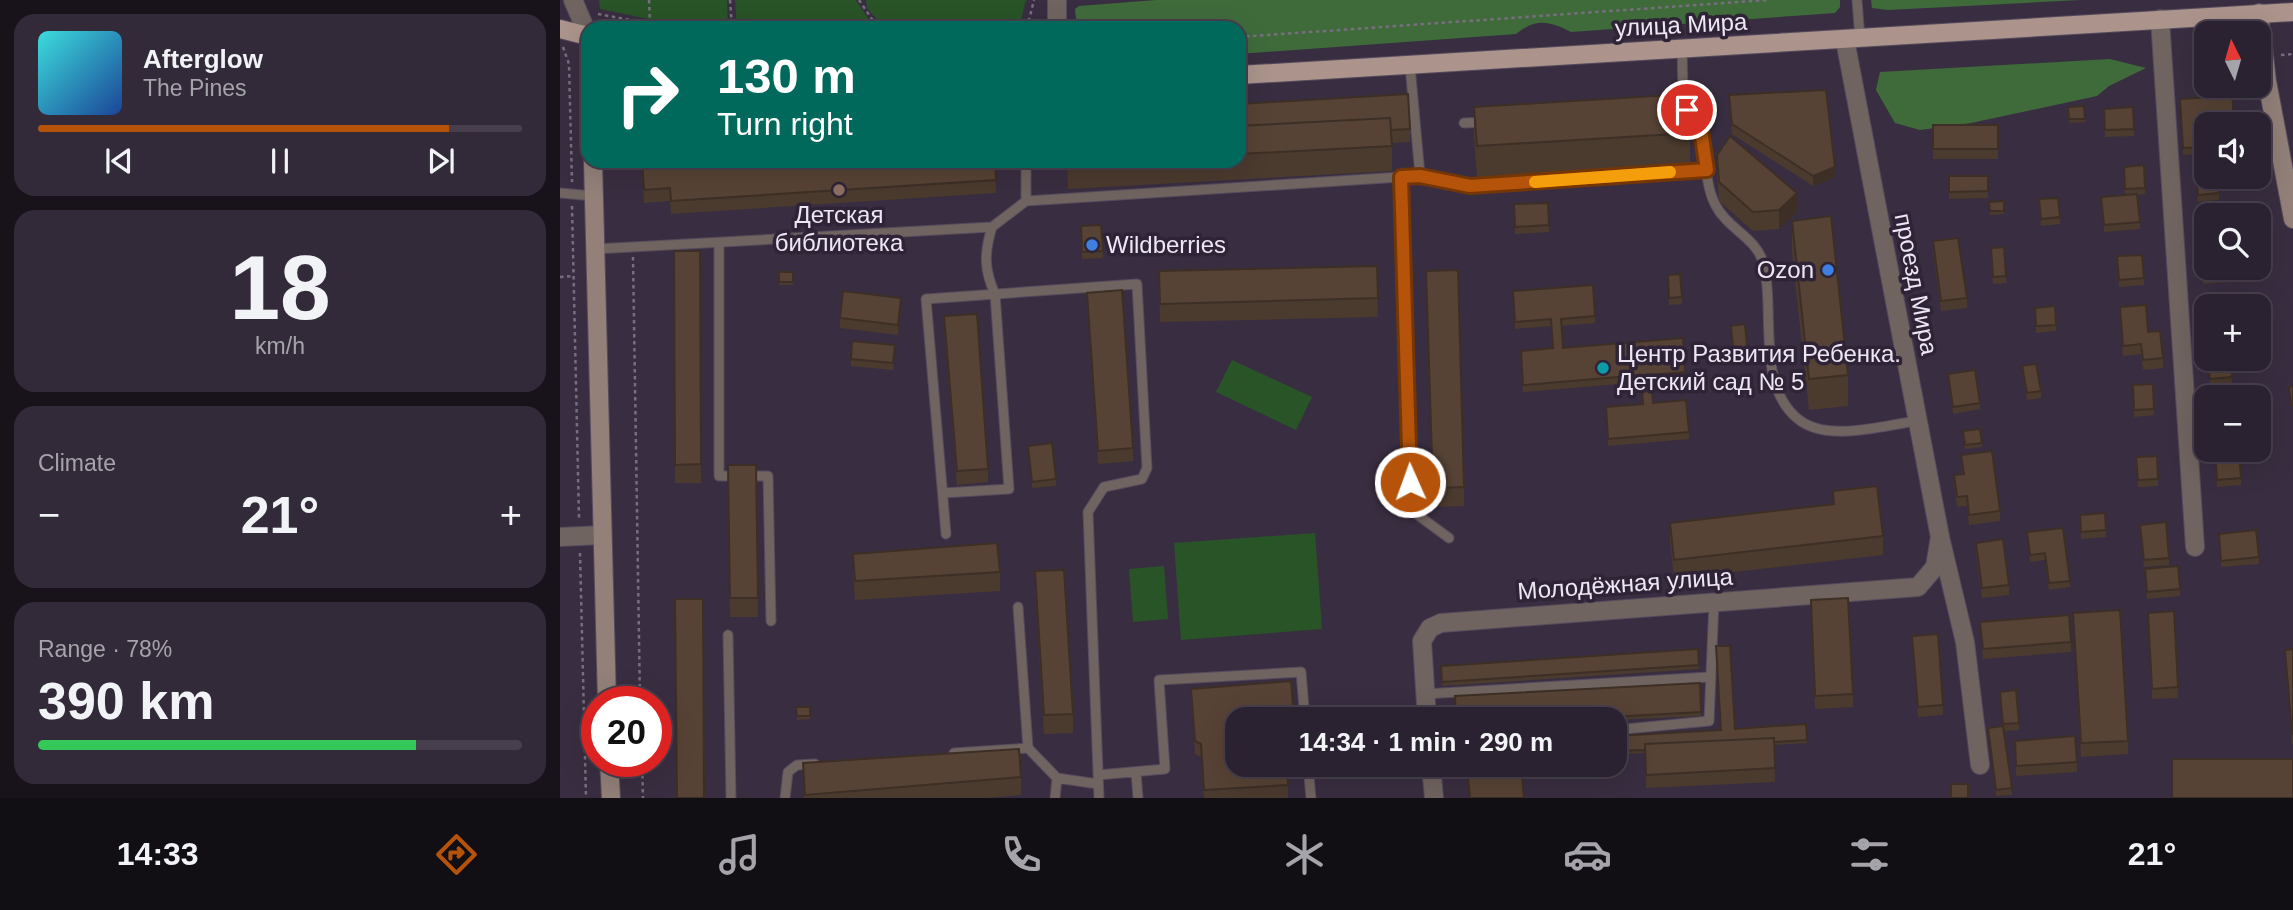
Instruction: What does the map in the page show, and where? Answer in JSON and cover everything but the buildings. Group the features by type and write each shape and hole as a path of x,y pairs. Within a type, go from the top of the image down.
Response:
{"main road":[{"path":"2260,7 2267,81 2293,219"},
{"name":"улица Мира","path":"1246,75 2160,19 2260,7 2293,12"},
{"path":"560,29 581,34"},
{"path":"593,168 607,686"},
{"path":"610,777 611,798"}],"street":[{"path":"573,0 582,21"},
{"path":"1057,0 1057,21"},
{"path":"2160,19 2195,547"},
{"name":"проезд Мира","path":"1852,39 1917,421 1940,537 1965,642 1980,765"},
{"path":"560,537 602,535"},
{"name":"проезд Мира","path":"1918,587 1935,567 1940,537"},
{"name":"Молодёжная улица","path":"1426,707 1422,641 1430,628 1441,623 1918,587"},
{"path":"1432,777 1434,798"}],"lane":[{"path":"1852,39 1857,0"},
{"path":"1682,49 1687,110 1700,124 1709,188 1721,215 1751,243 1763,261 1773,369 1787,407 1805,424 1821,429 1917,421"},
{"path":"1410,66 1420,176"},
{"path":"1399,100 1413,100"},
{"path":"1673,110 1687,110"},
{"path":"1464,123 1492,122"},
{"path":"1026,168 1026,201"},
{"path":"943,493 1009,489 995,294 986,274 985,249 992,228 1026,201 1420,176 1470,186 1707,170"},
{"path":"1401,177 1411,510 1449,537"},
{"path":"560,193 594,196"},
{"path":"595,249 992,228"},
{"path":"719,243 719,476 768,476 771,621"},
{"path":"946,534 926,299 1138,284 1147,468 1142,479 1104,487 1088,512 1099,798"},
{"path":"1627,729 1705,724 1709,721 1712,709 1709,677 1715,631 1714,602"},
{"path":"1018,607 1028,748 1057,778 1098,779 1165,769 1159,680 1301,671 1304,707"},
{"path":"728,635 730,798"},
{"path":"1425,694 1709,677"},
{"path":"947,754 1028,748"},
{"path":"785,798 788,772 797,765 824,763"},
{"path":"1136,772 1138,798"},
{"path":"1309,777 1311,798"},
{"path":"1055,798 1057,778"}],"path":[{"path":"649,0 650,21"},
{"path":"730,0 732,21"},
{"path":"859,0 873,21"},
{"path":"1029,21 1034,0"},
{"path":"1246,37 1768,0"},
{"path":"590,12 639,21"},
{"path":"560,42 569,64 586,798"},
{"path":"632,248 640,686"},
{"path":"560,277 573,276"},
{"path":"642,777 643,798"}],"green space":[{"path":"599,0 727,0 728,21 659,21 600,9"},
{"path":"735,0 856,0 870,21 736,21"},
{"path":"866,0 1026,0 1021,21 878,21 867,8"},
{"path":"1156,0 1840,0 1840,7 1835,13 1571,32 1556,25 1536,23 1516,34 1246,53 1246,21 1076,21 1075,9 1079,6"},
{"path":"1871,0 2080,0 1888,10 1872,8"},
{"path":"2110,59 2146,68 2109,86 2097,96 1971,123 1920,130 1895,123 1876,90 1880,72"},
{"path":"1232,360 1312,397 1296,430 1216,392"},
{"path":"1315,533 1322,629 1181,640 1174,543"},
{"path":"1164,566 1168,619 1133,622 1129,569"}],"slow traffic":[{"path":"1535,182 1670,172"}],"place":[{"name":"Детская библиотека","path":"839,190"},
{"name":"Wildberries","path":"1092,245"},
{"name":"Ozon","path":"1828,270"},
{"name":"Центр Развития Ребенка. Детский сад № 5","path":"1603,368"}],"route":[{"path":"1410,482 1401,177 1420,176 1470,186 1707,170 1703,133 1697,118 1687,110"}]}
